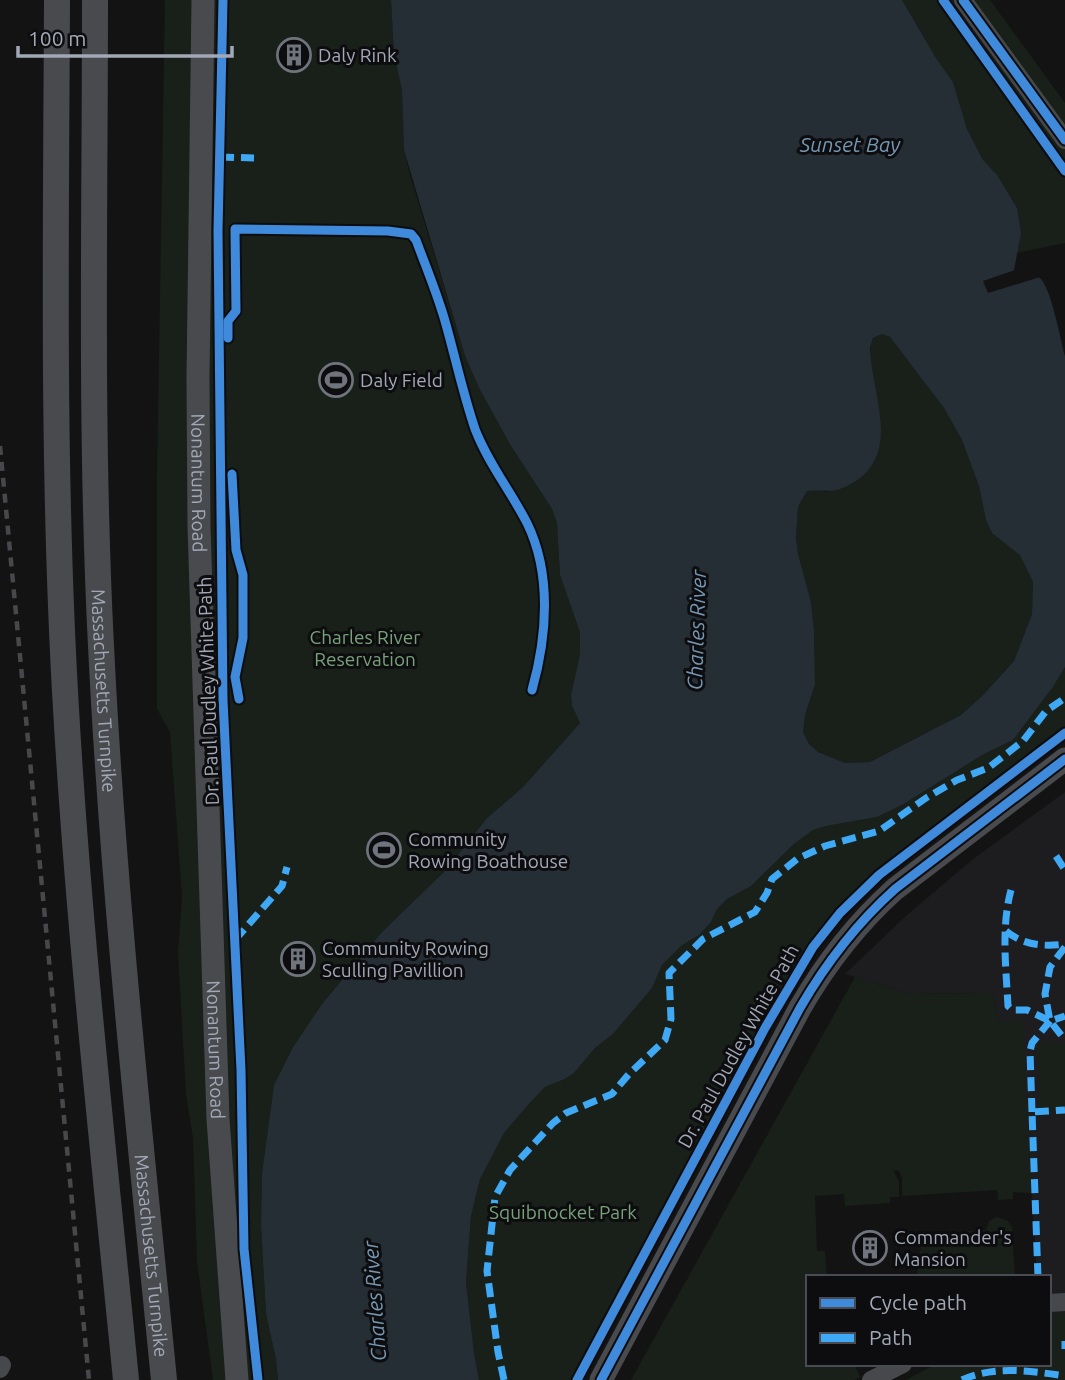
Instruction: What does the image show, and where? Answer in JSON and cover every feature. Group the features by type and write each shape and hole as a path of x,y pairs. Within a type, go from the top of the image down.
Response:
{"highway":[{"name":"Massachusetts Turnpike","path":"57,0 56,393 66,708 82,920 126,1380"},
{"name":"Massachusetts Turnpike","path":"95,0 93,393 100,643 118,908 164,1380"}],"main road":[{"name":"Nonantum Road","path":"203,0 198,378 200,526 218,1119 239,1380"},
{"path":"601,1380 794,1020 836,953 869,914 905,881 1065,759"}],"street":[{"path":"963,0 1064,137"},
{"path":"871,1380 899,1366"}],"shaded area":[{"path":"1065,792 1065,1313 1051,1314 1051,1275 1037,1275 1027,1112 998,1021 993,993 910,994 845,974 907,915 972,860"}],"green space":[{"name":"Charles River Reservation","path":"165,0 391,0 394,54 402,90 404,150 410,175 465,356 511,446 552,509 557,523 560,575 580,631 580,654 571,695 572,706 580,723 523,787 487,818 445,871 382,932 322,1004 293,1047 274,1085 262,1173 261,1225 266,1314 278,1380 213,1380 197,1261 193,1138 186,1094 178,953 182,897 170,732 157,709 157,476"},
{"path":"902,0 990,0 1065,103 1065,243 1016,253 1019,243 1017,208 997,176 983,160 967,129 953,82"},
{"path":"882,334 890,337 944,408 962,440 992,533 1020,554 1033,582 1032,614 1014,661 961,715 870,762 845,763 818,752 809,744 803,732 805,715 815,686 814,631 811,602 798,554 798,507 807,491 827,492 862,474 870,467 878,452 880,419 870,352 873,338"},
{"name":"Squibnocket Park","path":"1065,667 1065,730 877,873 838,911 811,945 762,1027 572,1380 479,1380 466,1282 471,1216 480,1179 504,1133 545,1087 574,1073 595,1048 613,1034 652,988 662,965 681,946 699,935 727,899 751,886 794,844 813,830 877,817 902,805 984,754 1013,740"},
{"path":"855,977 910,994 993,993 998,1021 1022,1020 1032,1193 1013,1192 1013,1199 998,1200 997,1190 902,1196 902,1178 899,1171 893,1170 899,1182 899,1197 890,1197 890,1203 845,1206 844,1194 815,1196 817,1251 825,1251 827,1275 806,1275 806,1366 855,1366 860,1377 854,1380 631,1380"},
{"path":"1065,1043 1065,1110 1041,1112 1037,1045"},
{"path":"997,1217 1008,1221 1012,1227 1015,1275 918,1275 924,1234 986,1230 989,1221"},
{"path":"1065,1313 1065,1380 906,1380 932,1366 1051,1366 1051,1314"}],"water":[{"path":"391,0 902,0 953,82 967,129 983,160 997,175 1017,208 1021,233 1015,277 1036,276 1042,281 1051,300 1058,326 1065,356 1065,667 1013,740 984,754 902,805 877,817 813,830 794,844 751,886 727,899 699,935 681,946 662,965 652,988 613,1034 595,1048 574,1073 545,1087 504,1133 480,1179 471,1216 466,1282 479,1380 278,1380 266,1314 261,1225 262,1173 274,1085 293,1047 322,1004 382,932 445,871 487,818 523,787 580,723 572,706 571,695 580,654 580,632 560,575 557,523 552,509 511,446 479,388 465,356 404,150 402,90 394,54","holes":["882,334 890,337 944,408 962,440 992,533 1020,555 1033,582 1032,614 1014,661 961,715 870,762 845,763 818,752 809,744 803,732 805,715 815,685 814,631 811,602 798,554 798,507 807,491 840,489 861,477 874,462 880,445 881,427 870,348 873,338"]}],"pier":[{"path":"1018,269 1018,274 1037,273 1040,277 988,293 983,281"}],"railway":[{"path":"0,446 89,1380"}],"marked path":[{"path":"220,157 254,158"},
{"path":"504,1380 487,1271 495,1197 510,1170 553,1123 566,1113 612,1094 665,1040 671,1019 669,973 703,939 755,912 772,879 797,859 825,846 879,831 957,780 988,768 1023,741 1046,711 1065,698"},
{"path":"1056,856 1065,870"},
{"path":"235,940 282,886 287,867"},
{"path":"1011,890 1005,933 1008,1006 1012,1010 1027,1010 1050,1021 1065,1016"},
{"path":"1006,931 1034,944 1065,944"},
{"path":"1065,947 1050,967 1045,994 1050,1021 1065,1040"},
{"path":"1032,1112 1030,1051 1032,1043 1050,1021"},
{"path":"1038,1275 1032,1112 1065,1110"},
{"path":"1065,1341 1065,1349"},
{"path":"962,1380 1000,1371 1065,1376"}],"cycle path":[{"name":"Dr. Paul Dudley White Path","path":"223,0 218,231 223,700 241,1070 244,1249 258,1380"},
{"path":"943,0 1065,171"},
{"path":"963,0 1065,140"},
{"path":"228,338 228,321 236,311 235,229 388,231 411,234 416,240 438,300 475,429 527,523 535,543 544,584 544,627 532,690"},
{"path":"232,474 236,550 243,575 243,638 235,677 239,699"},
{"name":"Dr. Paul Dudley White Path","path":"577,1380 765,1028 813,947 840,913 879,875 1065,733"},
{"path":"601,1380 800,1008 831,960 867,916 895,889 1065,759"}],"place":[{"name":"Daly Rink","path":"294,55"},
{"name":"Daly Field","path":"336,380"},
{"name":"Community Rowing Boathouse","path":"384,850"},
{"name":"Community Rowing Sculling Pavillion","path":"298,959"},
{"name":"Commander's Mansion","path":"870,1248"}],"water label":[{"name":"Sunset Bay","path":"850,145"},
{"name":"Charles River","path":"697,630"},
{"name":"Charles River","path":"375,1301"}]}
